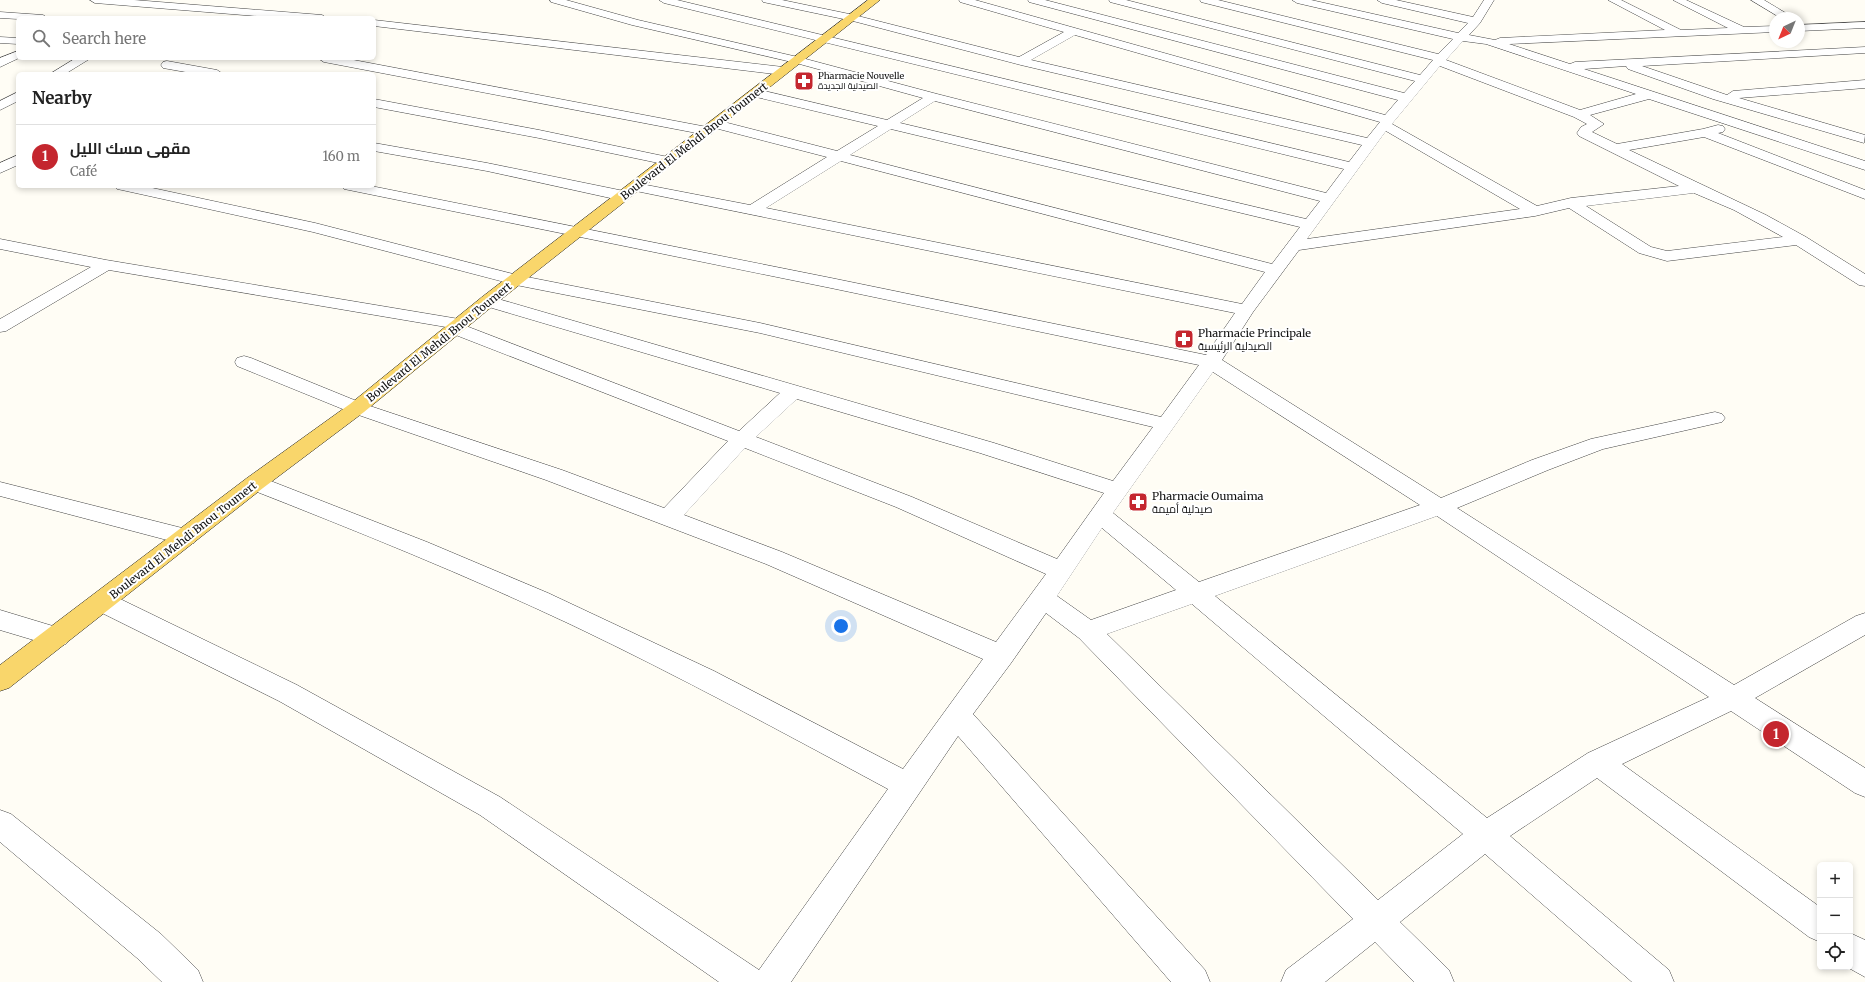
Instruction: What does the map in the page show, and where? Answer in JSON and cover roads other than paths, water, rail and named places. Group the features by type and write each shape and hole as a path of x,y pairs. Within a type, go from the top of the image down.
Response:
{"main road":[{"name":"Boulevard El Mehdi Bnou Toumert","path":"0,680 103,602 255,483 357,408 488,301 783,71 854,18 875,0"}],"street":[{"path":"95,0 302,16"},
{"path":"555,0 636,22 798,60 933,97 1328,198"},
{"path":"664,0 1353,167"},
{"path":"767,0 854,18 1021,61 1371,143"},
{"path":"964,0 1387,123 1535,211"},
{"path":"1033,0 1407,98"},
{"path":"1114,0 1423,78"},
{"path":"1205,0 1439,60 1579,114 1597,124 1586,130 1584,133 1696,188 1713,194 1800,240 1865,281"},
{"path":"1297,0 1460,37 1488,41 1769,29"},
{"path":"1382,0 1476,21"},
{"path":"771,982 957,716 1002,656 1100,514 1211,362 1246,310 1328,198 1371,143 1423,78 1476,21 1489,0"},
{"path":"1613,0 1680,33"},
{"path":"1678,0 1743,30"},
{"path":"1756,0 1778,12"},
{"path":"243,16 263,4"},
{"path":"0,15 16,16"},
{"path":"376,23 538,40 783,71"},
{"path":"1805,26 1865,25"},
{"path":"1021,61 1074,31"},
{"path":"0,40 16,41"},
{"path":"1488,41 1667,102 1865,166"},
{"path":"1564,67 1865,50"},
{"path":"0,63 16,55"},
{"path":"60,72 81,60"},
{"path":"175,60 162,68 199,72"},
{"path":"335,60 711,128 839,157 1276,270"},
{"path":"1624,63 1717,96 1864,139"},
{"path":"1667,102 1717,96 1865,84"},
{"path":"756,93 1309,224"},
{"path":"1579,114 1648,95"},
{"path":"0,106 16,97"},
{"path":"751,211 933,97"},
{"path":"376,103 531,132 668,161"},
{"path":"1616,148 1705,133 1734,124"},
{"path":"1705,133 1865,195"},
{"path":"376,147 751,211 1246,310"},
{"path":"0,169 13,160"},
{"path":"131,188 315,228 516,280 760,328 1165,424"},
{"path":"359,188 1211,362 1439,507 1865,784"},
{"path":"1293,246 1535,211 1571,203 1696,188"},
{"path":"1571,203 1645,250 1655,254 1667,256 1800,240"},
{"path":"0,244 106,265 457,326 904,502 1061,571"},
{"path":"0,327 106,265"},
{"path":"488,301 987,448 1118,490"},
{"path":"244,362 357,408 554,475 774,558 1002,656"},
{"path":"668,518 742,439 793,392"},
{"path":"1088,631 1197,594 1439,507 1540,465 1598,444 1715,418"},
{"path":"255,483 400,539 579,617 716,683 909,786"},
{"path":"0,489 186,537"},
{"path":"1100,514 1486,835 1657,982"},
{"path":"1043,598 1088,631 1437,982"},
{"path":"103,602 288,693 490,806 748,982"},
{"path":"0,620 57,637"},
{"path":"1298,982 1486,835 1598,762 1733,698 1865,623"},
{"path":"957,716 1193,982"},
{"path":"1598,762 1817,924"},
{"path":"0,824 149,946 186,982"},
{"path":"1853,951 1865,960"}],"place":[{"name":"Pharmacie Nouvelle الصيدلية الجديدة","path":"804,81"},
{"name":"Pharmacie Principale الصيدلية الرئيسية","path":"1184,339"},
{"name":"Pharmacie Oumaima صيدلية أميمة","path":"1138,502"},
{"name":"مقهى مسك الليل","path":"1776,734"}]}
